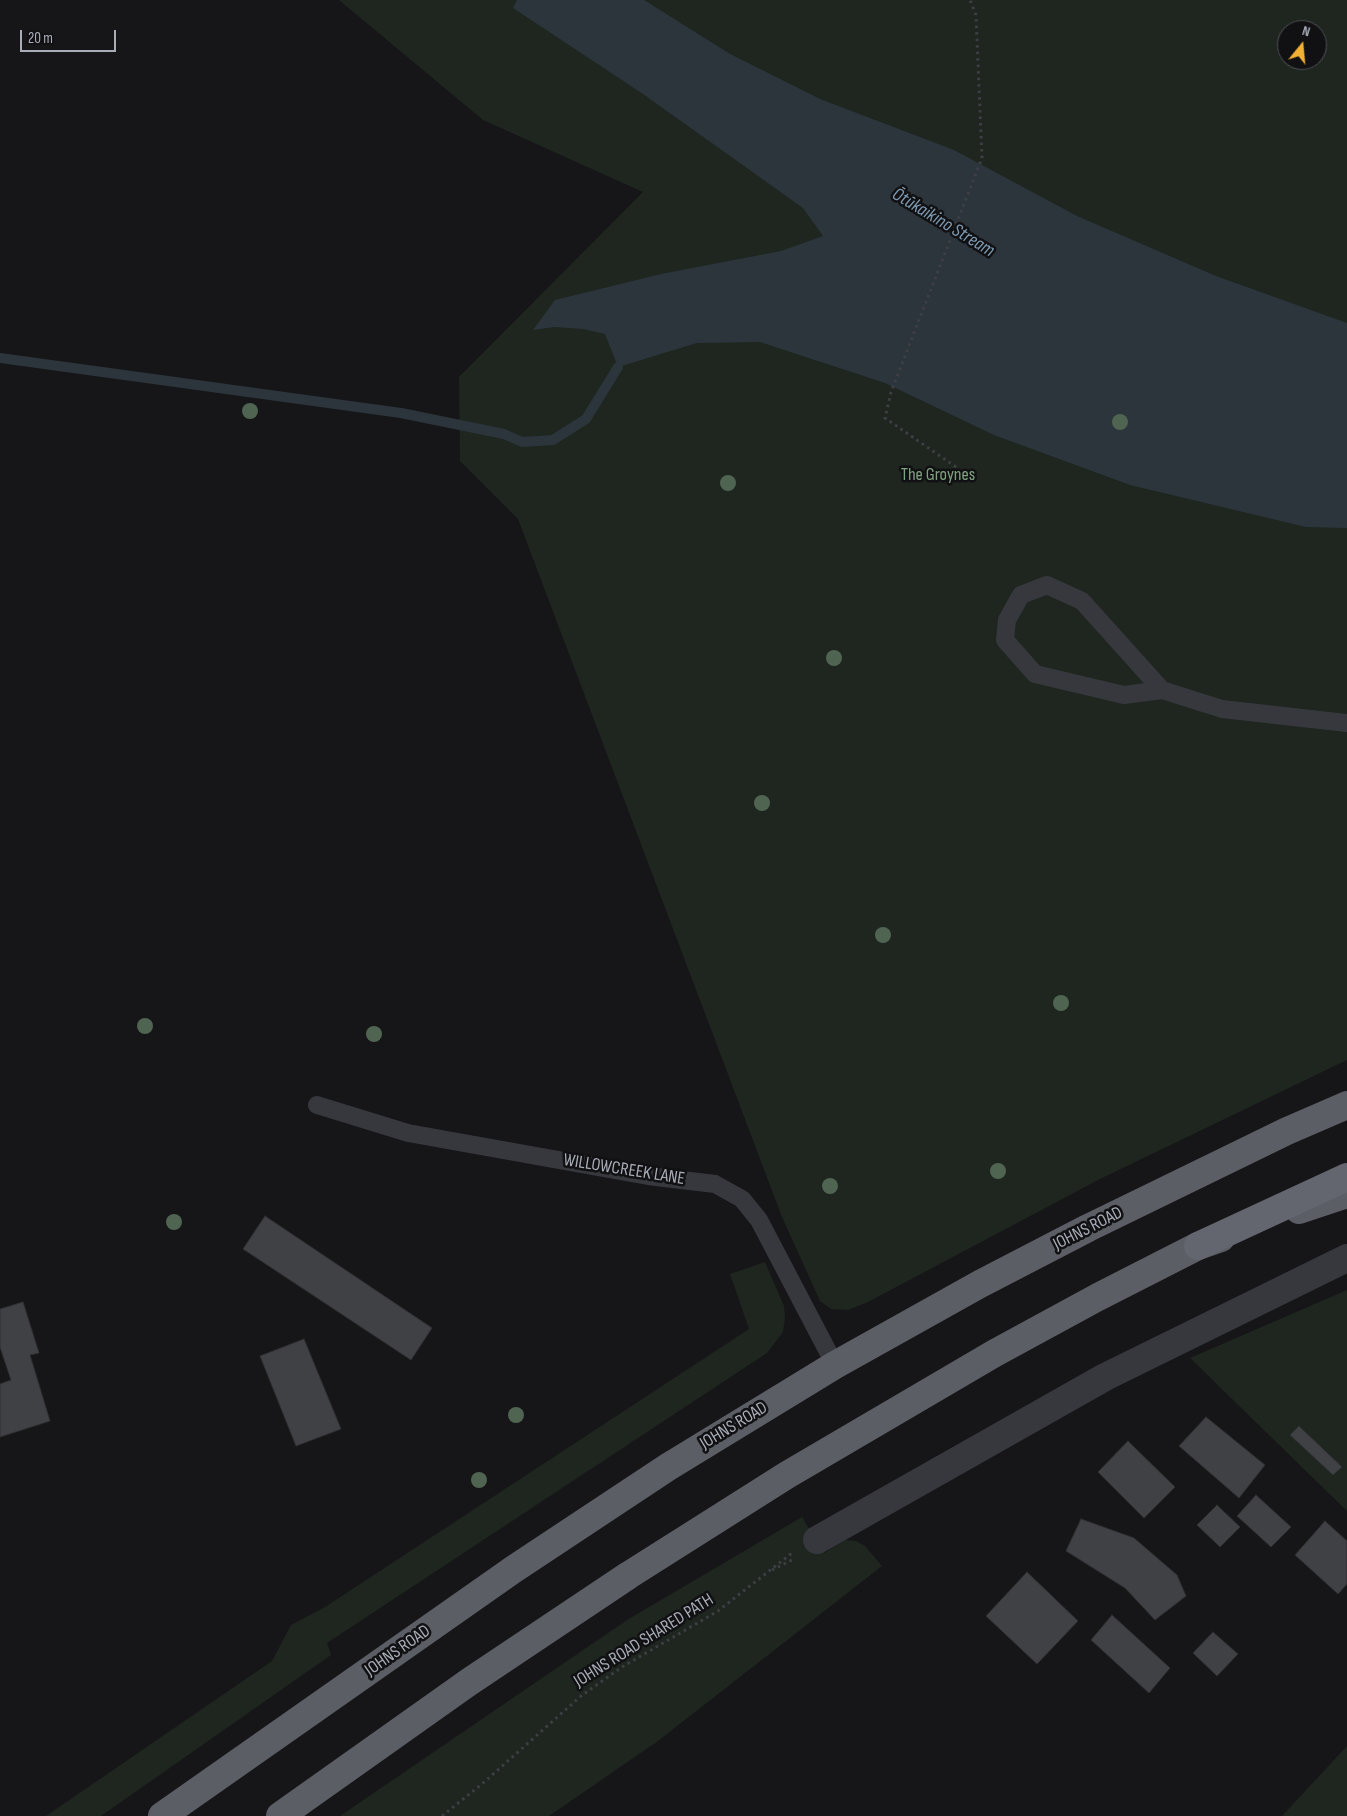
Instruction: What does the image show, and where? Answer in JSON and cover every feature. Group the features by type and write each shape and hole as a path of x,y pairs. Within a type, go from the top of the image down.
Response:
{"highway":[{"name":"JOHNS ROAD","path":"162,1816 530,1559 668,1467 835,1365 980,1284 1088,1228 1287,1131 1347,1105"},
{"path":"280,1816 469,1682 629,1575 787,1475 995,1353 1098,1297 1198,1246 1347,1177"},
{"path":"1198,1246 1347,1194"}],"street":[{"path":"817,1540 1105,1378 1347,1258"}],"lane":[{"path":"1162,690 1082,601 1047,585 1021,594 1008,620 1005,640 1035,674 1124,695 1162,690 1222,709 1347,723"},
{"name":"WILLOWCREEK LANE","path":"317,1105 408,1133 648,1176 714,1184 742,1199 758,1220 835,1365"}],"path":[{"path":"956,467 885,418 891,392 982,158 976,15 970,0"},
{"name":"JOHNS ROAD SHARED PATH","path":"442,1816 482,1784 581,1696 622,1667 718,1610 772,1570"}],"green space":[{"name":"The Groynes","path":"339,0 1347,0 1347,1060 1100,1179 868,1302 848,1310 831,1309 820,1301 782,1217 518,519 460,461 459,377 643,192 483,120"},
{"path":"765,1262 784,1306 785,1318 783,1332 767,1353 327,1643 331,1655 101,1816 46,1816 272,1661 291,1625 325,1607 749,1329 730,1274"},
{"path":"1347,1290 1347,1511 1190,1358"},
{"path":"802,1517 824,1553 845,1540 856,1541 865,1546 882,1566 658,1741 549,1816 340,1816 627,1620"},
{"path":"1347,1746 1347,1816 1282,1816"}],"water":[{"name":"Ōtūkaikino Stream","path":"517,0 644,0 730,54 820,99 954,150 1077,216 1216,276 1347,323 1347,528 1306,527 1130,485 994,435 885,383 760,342 697,343 618,367 605,334 583,329 554,327 533,330 555,300 661,274 781,251 823,236 803,208 643,94 513,8"}],"building":[{"path":"265,1216 432,1328 411,1360 243,1249"},
{"path":"23,1302 39,1353 30,1355 50,1421 0,1437 0,1384 11,1380 0,1347 0,1309"},
{"path":"304,1339 341,1429 296,1446 260,1356"},
{"path":"1206,1417 1265,1465 1239,1498 1179,1446"},
{"path":"1299,1426 1342,1467 1333,1475 1290,1435"},
{"path":"1128,1441 1175,1487 1144,1518 1098,1472"},
{"path":"1256,1495 1291,1527 1271,1547 1237,1516"},
{"path":"1217,1505 1240,1527 1220,1547 1197,1525"},
{"path":"1081,1519 1134,1538 1177,1575 1186,1596 1155,1620 1125,1588 1066,1551"},
{"path":"1325,1521 1347,1541 1347,1584 1338,1594 1295,1555"},
{"path":"1027,1572 1078,1621 1037,1664 986,1616"},
{"path":"1112,1615 1170,1668 1149,1693 1091,1640"},
{"path":"1213,1632 1238,1654 1217,1676 1193,1653"}],"waterway":[{"path":"0,358 401,413 504,434 522,442 553,440 586,419 618,367"}]}
